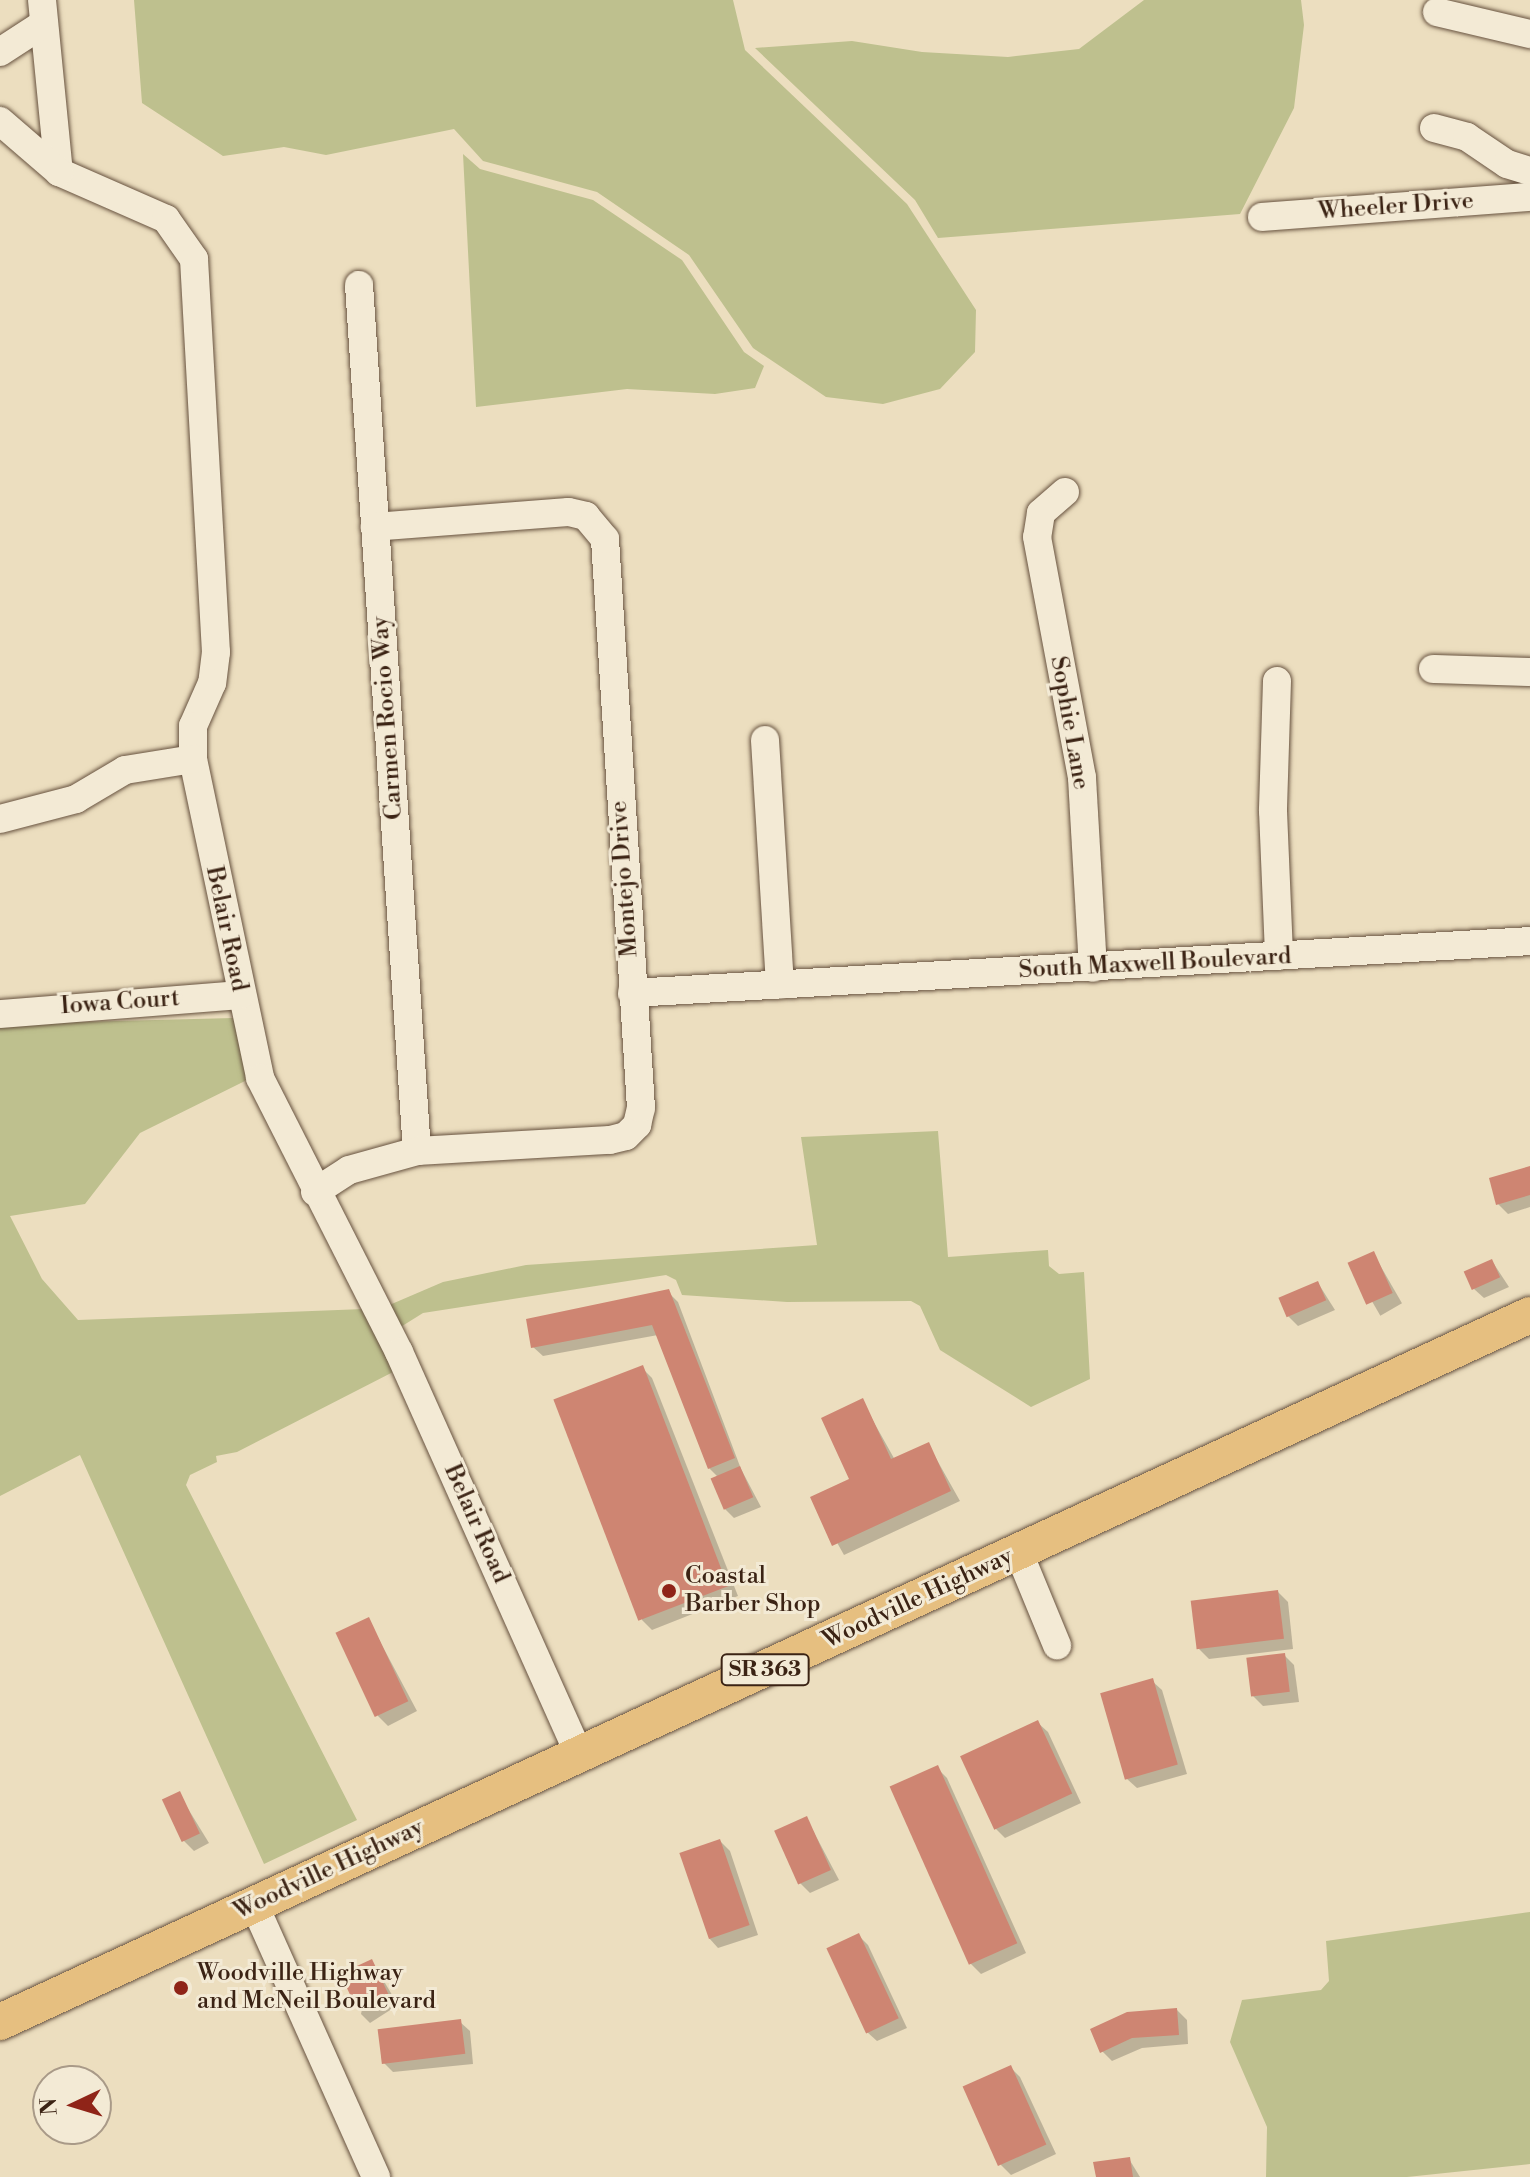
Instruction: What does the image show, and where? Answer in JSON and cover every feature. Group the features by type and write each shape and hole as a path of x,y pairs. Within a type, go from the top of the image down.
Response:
{"main road":[{"name":"Woodville Highway","path":"0,2022 1530,1315"}],"street":[{"path":"0,52 42,12"},
{"path":"42,12 59,172"},
{"path":"1437,12 1530,34"},
{"name":"Belair Road","path":"0,121 59,172 166,219 194,259 216,652 212,683 193,726 193,759 239,995 260,1078 315,1192 399,1352 579,1755"},
{"path":"1434,128 1467,137 1507,164 1530,171"},
{"name":"Wheeler Drive","path":"1262,217 1530,197"},
{"name":"Carmen Rocio Way","path":"359,285 417,1151"},
{"name":"Sophie Lane","path":"1065,492 1046,504 1037,537 1082,778 1093,968"},
{"name":"Montejo Drive","path":"315,1192 349,1170 417,1151 626,1136 637,1125 641,1108 605,539 598,526 568,512 375,527"},
{"path":"1433,669 1530,672"},
{"path":"1277,681 1273,811 1279,956"},
{"path":"765,740 780,985"},
{"path":"0,819 76,799 125,770 193,759"},
{"name":"South Maxwell Boulevard","path":"632,993 1530,941"},
{"name":"Iowa Court","path":"0,1014 239,995"},
{"path":"1019,1553 1057,1645"},
{"path":"254,1904 376,2177"}],"green space":[{"path":"134,0 733,0 745,50 907,204 976,310 975,352 940,389 883,404 826,397 753,348 689,255 597,192 483,161 454,129 326,155 284,147 223,156 142,103"},
{"path":"1144,0 1301,0 1304,25 1294,108 1240,214 938,238 915,200 755,48 852,41 922,52 1008,57 1079,49"},
{"path":"463,154 480,169 593,200 682,260 744,352 764,366 755,388 715,394 627,389 476,407"},
{"path":"233,1018 249,1079 140,1133 85,1204 10,1216 42,1279 78,1320 364,1309 395,1371 237,1452 216,1456 217,1462 190,1475 186,1485 357,1820 264,1864 80,1455 0,1496 0,1024"},
{"path":"938,1131 948,1257 1048,1250 1049,1266 1059,1274 1084,1272 1090,1379 1031,1407 940,1350 920,1306 911,1301 787,1302 682,1295 676,1280 666,1275 423,1313 399,1328 387,1306 443,1282 526,1265 817,1245 801,1137"},
{"path":"1530,1912 1530,2164 1407,2177 1266,2177 1267,2127 1230,2042 1242,2000 1321,1990 1329,1981 1326,1941"}],"building":[{"path":"1530,1166 1530,1195 1496,1205 1489,1178"},
{"path":"1374,1251 1393,1293 1366,1305 1348,1263"},
{"path":"1492,1259 1500,1277 1472,1290 1464,1272"},
{"path":"1318,1281 1326,1300 1287,1317 1278,1298"},
{"path":"669,1289 735,1458 708,1469 652,1325 531,1348 526,1319"},
{"path":"643,1365 728,1586 638,1621 553,1399"},
{"path":"863,1398 891,1459 929,1442 951,1491 832,1546 810,1497 849,1479 821,1418"},
{"path":"740,1466 753,1497 724,1510 711,1479"},
{"path":"1278,1590 1284,1639 1197,1649 1191,1601"},
{"path":"369,1617 408,1701 375,1717 335,1633"},
{"path":"1285,1653 1290,1692 1251,1696 1246,1658"},
{"path":"1153,1678 1178,1765 1125,1780 1100,1693"},
{"path":"1038,1720 1072,1793 994,1830 960,1756"},
{"path":"938,1765 1017,1943 969,1965 890,1787"},
{"path":"180,1791 200,1834 182,1842 162,1799"},
{"path":"807,1816 831,1870 798,1885 774,1831"},
{"path":"720,1839 750,1925 709,1939 679,1853"},
{"path":"859,1933 899,2018 866,2033 826,1948"},
{"path":"372,1959 389,1995 357,2010 340,1974"},
{"path":"1177,2008 1179,2035 1132,2038 1100,2053 1090,2029 1127,2012"},
{"path":"461,2019 465,2054 382,2064 378,2029"},
{"path":"1011,2065 1046,2144 998,2166 963,2087"},
{"path":"1130,2157 1133,2177 1096,2177 1093,2162"}],"place":[{"name":"Coastal Barber Shop","path":"669,1591"},
{"name":"Woodville Highway and McNeil Boulevard","path":"181,1988"}]}
